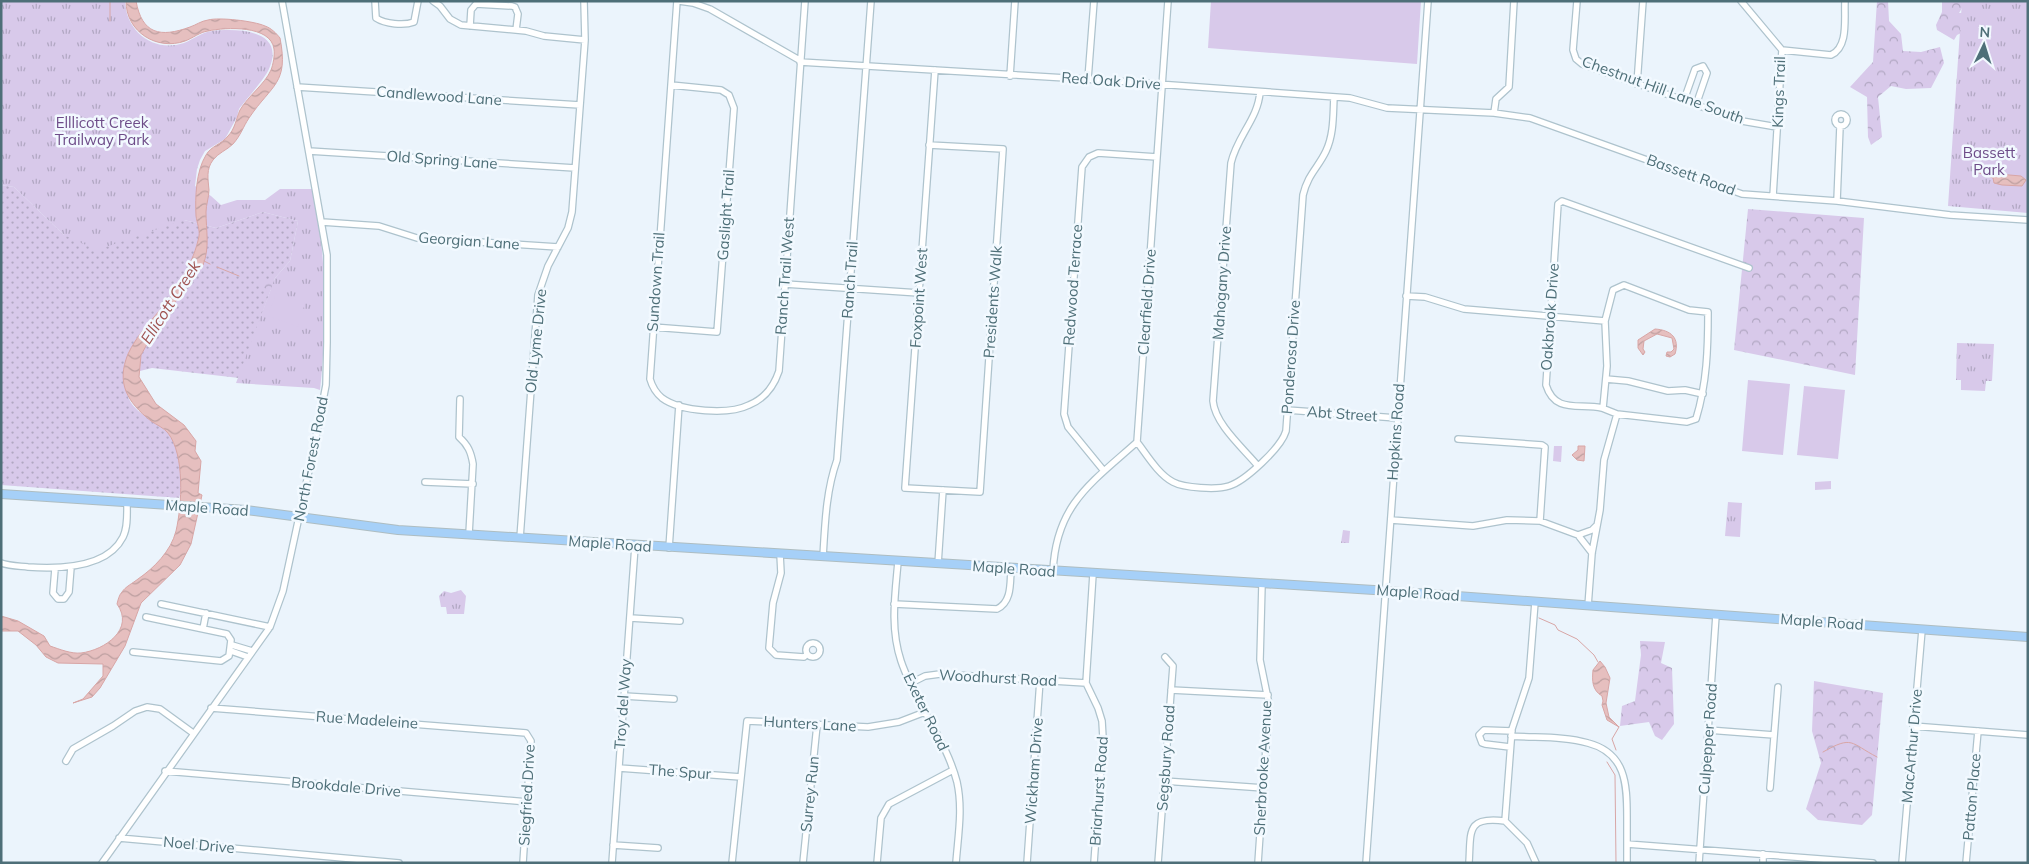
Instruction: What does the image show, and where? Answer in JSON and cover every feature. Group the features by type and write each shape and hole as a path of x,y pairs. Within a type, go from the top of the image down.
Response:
{"main road":[{"name":"Maple Road","path":"1,494 204,507 398,530 1385,591 2028,638"}],"street":[{"name":"North Forest Road","path":"102,863 270,627 283,591 300,517 326,385 328,255 282,1"},
{"path":"375,1 376,18 383,22 409,24 414,22 416,18 418,1"},
{"path":"433,1 455,22 470,26 516,30 544,36 585,40"},
{"name":"Old Lyme Drive","path":"520,538 538,295 548,266 570,221 576,168 585,40 584,1"},
{"name":"Red Oak Drive","path":"678,1 710,9 800,61 1334,97 1355,99 1386,108 1420,109"},
{"name":"Sundown Trail","path":"678,1 650,379 654,389 662,397 679,405"},
{"name":"Ranch Trail West","path":"679,405 712,410 735,410 750,405 768,392 779,371 805,1"},
{"name":"Ranch Trail","path":"823,557 828,497 837,460 870,1"},
{"path":"1010,76 1014,1"},
{"path":"1088,79 1094,1"},
{"name":"Clearfield Drive","path":"1136,442 1168,1"},
{"name":"Hopkins Road","path":"1366,863 1428,1"},
{"path":"1494,114 1496,99 1509,87 1514,1"},
{"name":"Chestnut Hill Lane South","path":"1576,1 1573,50 1576,59 1582,64 1742,121 1777,127"},
{"path":"1637,84 1643,1"},
{"name":"Kings Trail","path":"1741,1 1782,50 1773,196"},
{"path":"1782,50 1831,55 1839,50 1843,38 1845,1"},
{"path":"470,26 471,10 476,4 512,6 515,7 518,14 516,30"},
{"path":"1684,100 1695,69 1703,66 1707,73 1696,105"},
{"name":"Foxpoint West","path":"935,70 905,488 943,490"},
{"name":"Gaslight Trail","path":"653,327 717,332 734,108 731,99 721,90 671,85"},
{"name":"Candlewood Lane","path":"297,87 580,105"},
{"name":"Mahogany Drive","path":"1258,466 1220,422 1214,409 1214,401 1231,162 1236,148 1256,113 1260,103 1260,92"},
{"name":"Ponderosa Drive","path":"1136,442 1165,477 1175,483 1185,486 1229,486 1239,482 1258,466 1277,449 1283,439 1287,410 1303,195 1311,173 1325,153 1330,141 1334,97"},
{"name":"Bassett Road","path":"1420,109 1530,118 1742,194 1837,201 1950,215 2028,220"},
{"path":"1837,201 1840,126"},
{"name":"Presidents Walk","path":"930,145 1003,149 980,492 943,490"},
{"name":"Old Spring Lane","path":"309,151 576,168"},
{"name":"Redwood Terrace","path":"1104,471 1068,427 1064,414 1082,167 1089,157 1098,153 1157,157"},
{"name":"Oakbrook Drive","path":"1605,321 1613,290 1624,285 1689,310 1708,312 1708,348 1704,394 1696,418 1687,422 1617,414 1603,408 1561,405 1550,397 1545,381 1558,204 1562,201 1749,268"},
{"name":"Georgian Lane","path":"322,222 379,226 417,238 558,247"},
{"path":"785,284 919,294"},
{"path":"1406,296 1425,297 1464,309 1605,321 1606,379 1603,408"},
{"path":"1606,379 1628,381 1668,391 1685,390 1704,394"},
{"path":"460,399 459,437 465,442 471,453 473,484 469,534"},
{"path":"669,548 679,405"},
{"name":"Abt Street","path":"1287,410 1397,418"},
{"path":"1588,606 1592,553 1600,510 1606,451 1617,414"},
{"path":"1458,439 1542,445 1545,447 1540,521"},
{"path":"1053,571 1057,538 1066,515 1080,494 1136,442"},
{"path":"425,482 473,484"},
{"path":"938,564 943,490"},
{"path":"1,564 55,569 71,567 97,559 117,545 125,532 127,503"},
{"path":"1391,520 1473,526 1507,520 1540,521 1578,535 1592,553"},
{"path":"1578,535 1592,530 1596,526"},
{"name":"Troy del Way","path":"612,863 635,546"},
{"path":"780,554 781,573 773,603 769,648 776,655 804,657 807,654"},
{"name":"Exeter Road","path":"898,562 894,604 894,624 898,650 911,683 953,770 960,802 956,863"},
{"path":"55,569 53,593 58,599 64,599 69,592 71,567"},
{"path":"894,604 997,609 1008,598 1011,569"},
{"name":"Briarhurst Road","path":"1093,574 1086,683 1098,708 1103,729 1094,863"},
{"name":"Sherbrooke Avenue","path":"1258,863 1269,704 1260,660 1262,584"},
{"path":"1505,821 1511,734 1529,678 1535,602"},
{"path":"161,604 270,627"},
{"path":"203,629 206,612"},
{"name":"Culpepper Road","path":"1698,863 1716,615"},
{"path":"133,652 221,661 229,656 231,640 226,634 146,617"},
{"path":"630,618 680,621"},
{"name":"MacArthur Drive","path":"1902,863 1922,630"},
{"path":"231,648 250,654"},
{"name":"Segsbury Road","path":"1158,863 1173,666 1165,657"},
{"name":"Woodhurst Road","path":"911,683 925,676 940,674 1086,683"},
{"name":"Wickham Drive","path":"1027,863 1040,680"},
{"path":"1770,788 1778,687"},
{"path":"1171,690 1268,695"},
{"path":"624,696 674,699"},
{"path":"66,761 72,749 135,711 147,707 160,709 193,733"},
{"name":"Rue Madeleine","path":"211,708 523,731"},
{"name":"Hunters Lane","path":"732,863 746,721 879,727 925,712"},
{"name":"Surrey Run","path":"803,863 817,725"},
{"path":"1913,726 2028,735"},
{"path":"1510,747 1482,743 1479,735 1484,730 1586,742 1602,749 1614,759 1626,781 1627,863"},
{"path":"1708,730 1774,736"},
{"name":"Siegfried Drive","path":"523,731 529,735 532,741 523,863"},
{"name":"Patton Place","path":"1966,863 1978,731"},
{"name":"The Spur","path":"619,768 741,777"},
{"path":"877,863 881,818 889,804 953,770"},
{"name":"Brookdale Drive","path":"165,772 528,802"},
{"path":"1164,781 1264,788"},
{"path":"1469,863 1471,832 1476,824 1488,819 1505,821 1527,842 1536,863"},
{"name":"Noel Drive","path":"119,838 399,863"},
{"path":"613,844 658,848"},
{"path":"1627,844 1764,854 1827,861 1873,863"},
{"path":"1763,863 1764,854"}],"green space":[{"name":"Elllicott Creek Trailway Park","path":"1,1 125,1 130,22 136,31 152,42 162,45 184,43 205,33 223,30 246,31 266,39 271,46 273,56 269,69 239,109 237,117 225,139 205,151 197,169 195,186 221,205 237,200 265,200 280,189 312,189 321,242 324,285 324,338 320,390 236,383 275,278 290,261 298,221 263,212 216,228 184,220 97,250 64,235 14,187 1,185"},
{"path":"1211,1 1421,1 1417,64 1208,48"},
{"path":"1877,1 1888,1 1889,21 1901,34 1903,51 1921,52 1940,47 1944,63 1931,88 1906,89 1891,86 1878,97 1882,137 1871,145 1868,137 1867,97 1850,87 1873,62"},
{"path":"1942,1 1978,1 1962,8 1959,13 1965,13 1963,32 1957,35 1954,40 1937,30 1936,25 1942,12"},
{"name":"Bassett Park","path":"1962,1 2028,1 2028,213 1948,206"},
{"path":"80,7 184,220 216,228 263,212 298,221 290,261 275,278 239,378 152,368 124,375 128,395 133,406 158,424 171,437 180,463 181,491 179,498 1,485 1,185 14,187 64,235"},
{"path":"1748,209 1864,218 1855,375 1734,350"},
{"path":"256,281 274,281 306,301 261,287 256,284"},
{"path":"276,293 305,303 298,327 268,316"},
{"path":"1957,343 1994,344 1992,381 1986,381 1985,391 1961,390 1961,380 1956,380"},
{"path":"1748,380 1790,384 1783,455 1742,451"},
{"path":"1804,386 1845,390 1838,459 1797,455"},
{"path":"1554,446 1562,446 1561,462 1553,461"},
{"path":"1831,481 1831,489 1815,490 1815,482"},
{"path":"1728,502 1742,503 1740,537 1725,536"},
{"path":"1343,530 1350,531 1349,543 1341,543"},
{"path":"461,590 466,596 464,614 447,614 446,607 441,607 439,596 444,591 451,593"},
{"path":"1640,641 1665,642 1661,663 1672,668 1674,724 1662,740 1655,736 1649,722 1620,726 1622,706 1635,701 1641,655"},
{"path":"1814,681 1883,693 1872,815 1862,825 1818,820 1806,809 1821,763 1812,731"}],"water":[{"name":"Ellicott Creek","path":"126,1 136,1 143,21 148,27 161,32 179,30 213,19 228,19 260,24 273,31 280,38 282,65 276,82 249,118 236,141 217,155 209,167 209,193 206,212 207,246 203,265 162,317 141,355 139,377 156,404 184,425 196,441 195,451 201,461 198,493 202,495 191,544 180,565 141,603 125,646 100,688 92,697 73,703 83,699 103,676 103,664 58,663 46,657 36,645 18,631 1,631 1,616 18,621 44,636 50,646 61,650 81,653 99,648 115,637 120,630 122,613 117,604 121,593 156,564 174,538 181,494 180,467 177,454 168,433 143,414 130,399 124,383 125,364 128,354 142,331 173,294 197,246 199,229 196,216 196,193 198,176 203,161 208,152 226,139 234,127 240,110 271,70 274,54 271,41 257,32 247,30 225,29 208,31 185,41 174,43 154,41 137,30 131,22 127,12"},
{"path":"1998,174 2021,176 2026,180 2022,186 2002,185 1994,183 1993,178"},
{"path":"1655,329 1666,331 1673,336 1676,343 1675,354 1670,357 1666,356 1667,352 1671,352 1674,349 1672,338 1657,334 1644,341 1643,349 1645,352 1643,355 1638,348 1638,340"},
{"path":"1578,446 1585,446 1584,461 1577,460 1572,455 1578,450"},
{"path":"1600,661 1610,678 1606,703 1609,717 1619,727 1607,720 1602,705 1602,696 1593,685 1593,670"}],"waterway":[{"path":"110,1 110,21"},
{"path":"1974,171 1993,178"},
{"name":"Ellicott Creek","path":"204,261 210,264"},
{"path":"217,267 239,276"},
{"path":"1539,618 1555,625 1558,630 1577,639 1594,655 1598,662"},
{"path":"1616,750 1612,739 1619,727"},
{"path":"1823,752 1846,742 1856,745 1877,757"},
{"path":"1607,762 1615,775 1616,863"}]}
